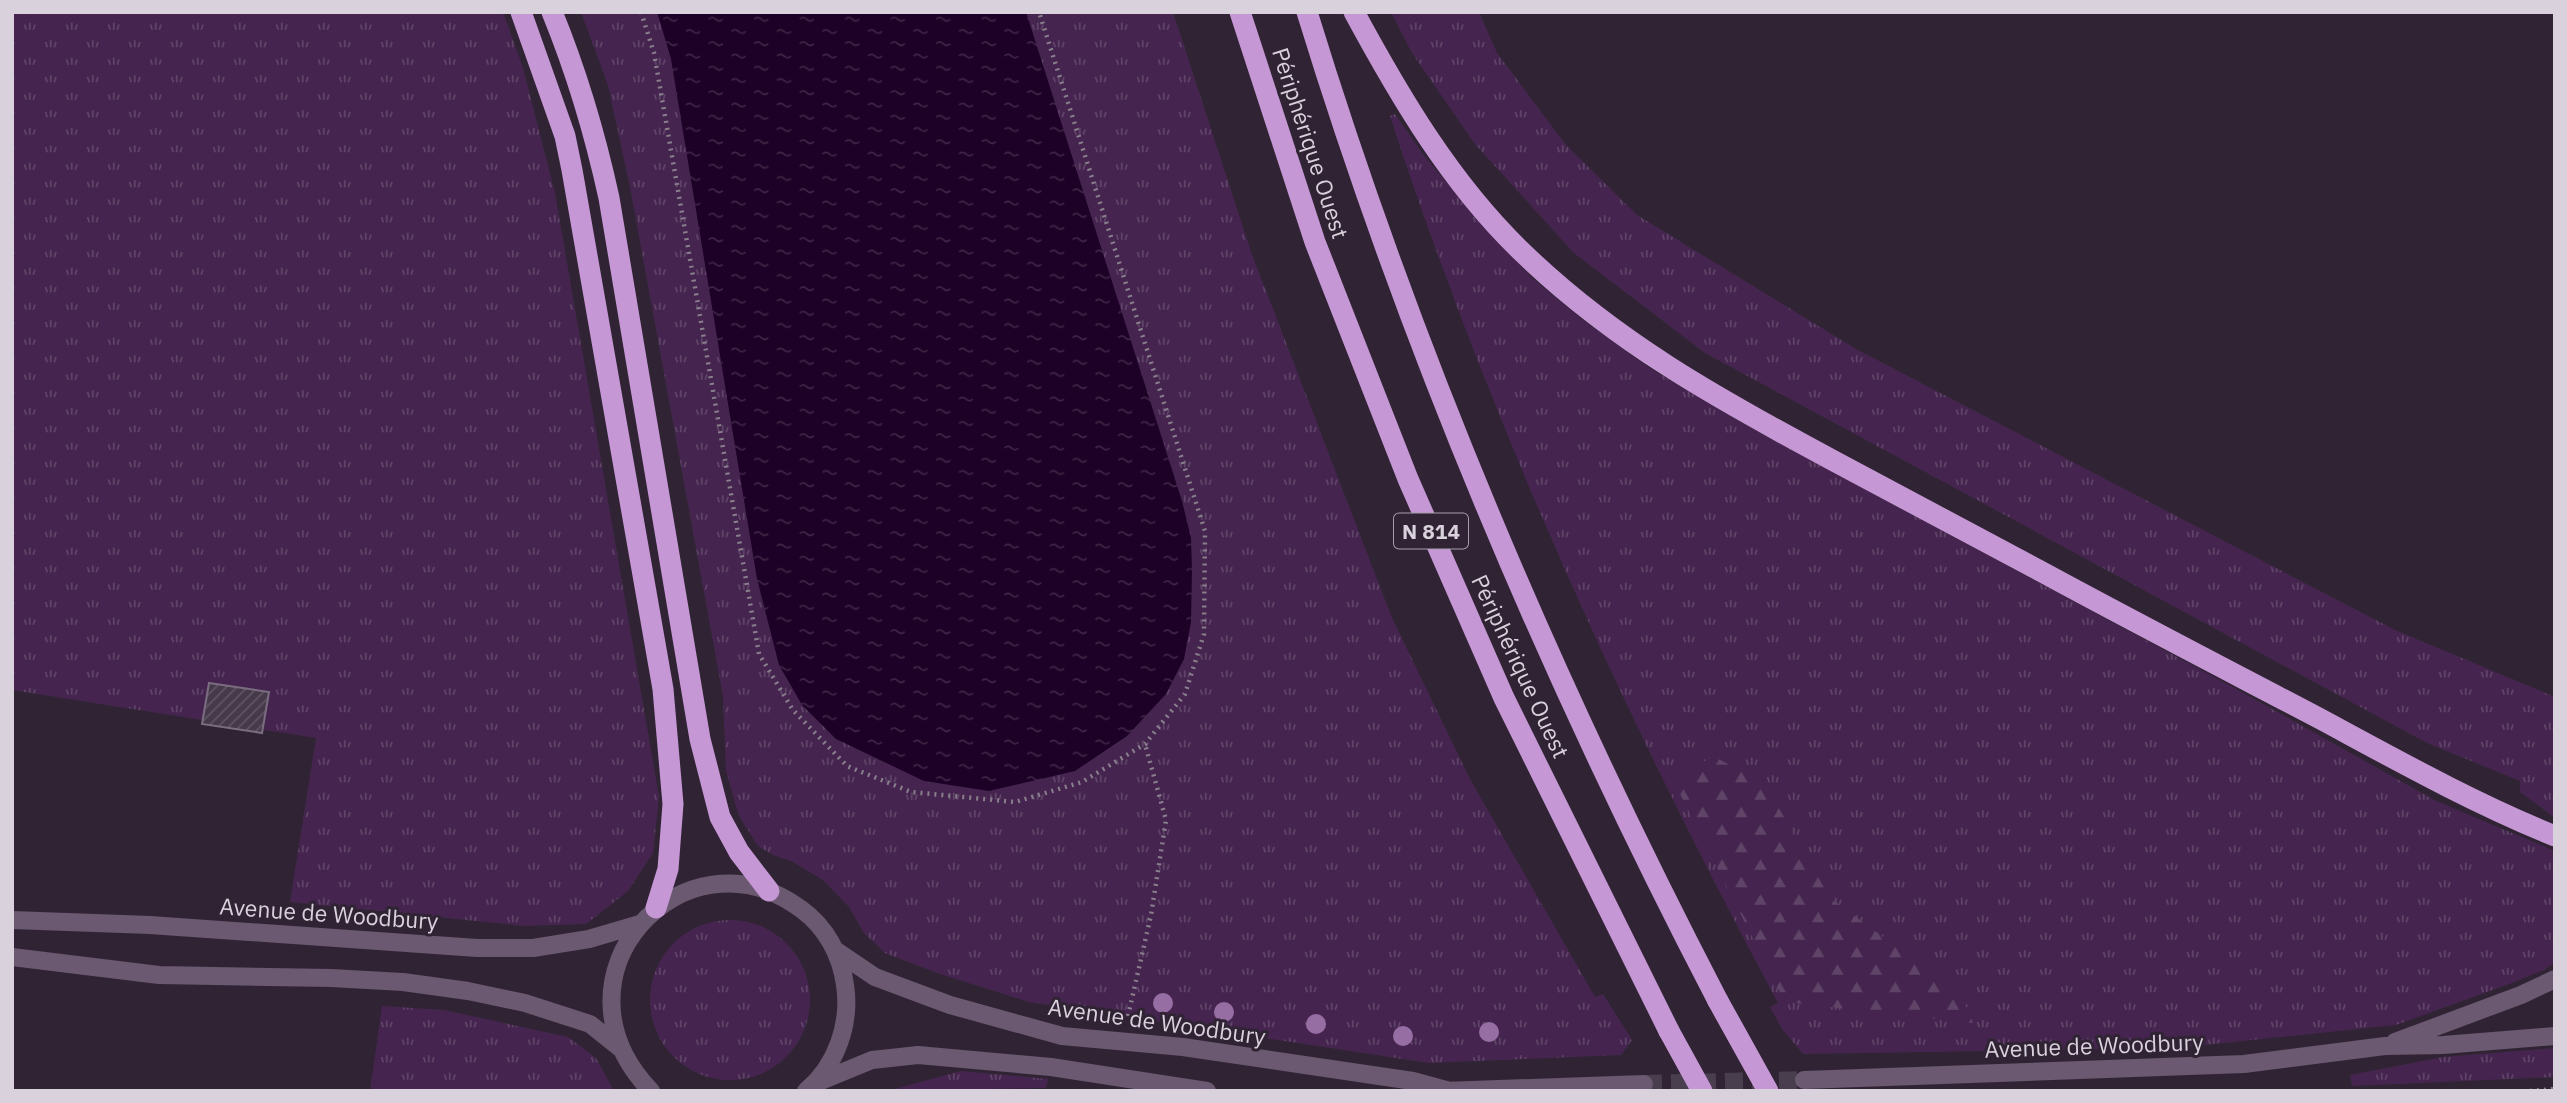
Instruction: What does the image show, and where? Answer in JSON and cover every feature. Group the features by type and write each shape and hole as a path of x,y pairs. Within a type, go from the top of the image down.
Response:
{"highway":[{"path":"521,12 565,136 663,689 673,804 668,869 656,908"},
{"path":"552,12 574,65 597,142 609,198 678,611 704,752 720,817 739,852 769,891"},
{"name":"Périphérique Ouest","path":"1240,12 1315,242 1408,479 1504,698 1669,1031 1702,1091"},
{"name":"Périphérique Ouest","path":"1307,12 1376,220 1435,383 1502,546 1656,882 1768,1091"},
{"path":"1354,12 1388,76 1478,205 1520,250 1582,304 1648,355 1723,401 2119,614 2458,792 2555,836"}],"street":[{"name":"Avenue de Woodbury","path":"651,1091 636,1083 613,1027 612,983 618,961 640,923 656,908 699,888 723,884 746,885 789,900 808,914 835,950 847,996 845,1020 839,1044 828,1066 810,1088"},
{"name":"Avenue de Woodbury","path":"12,920 150,925 360,941 519,948 589,939 640,923"},
{"name":"Avenue de Woodbury","path":"835,950 875,977 950,1005 1062,1036 1183,1047 1413,1081 1445,1091 1644,1084"},
{"name":"Avenue de Woodbury","path":"12,957 159,975 331,978 403,982 468,991 525,1003 590,1024 620,1048"},
{"name":"Avenue de Woodbury","path":"2385,1046 2521,995 2555,979"},
{"name":"Avenue de Woodbury","path":"1804,1080 2221,1065 2343,1053 2385,1046 2444,1045 2555,1036"},
{"name":"Avenue de Woodbury","path":"810,1088 872,1060 918,1055 1051,1067 1208,1091"}],"path":[{"path":"641,12 654,53 759,654 793,710 847,766 911,792 1015,802 1082,782 1145,744 1185,694 1204,634 1205,531 1040,12"},
{"path":"1122,1042 1151,915 1166,820 1145,744"},
{"path":"2530,1091 2555,1089"}],"green space":[{"path":"12,12 503,12 523,68 555,193 659,797 653,853 628,891 586,924 525,926 290,902 316,738 12,690"},
{"path":"581,12 1173,12 1251,252 1392,618 1470,779 1595,997 1603,994 1632,1040 1621,1055 1429,1063 1029,1002 937,973 885,953 864,933 849,907 823,880 758,846 739,816 726,771 723,696 630,187 608,85"},
{"path":"1391,12 1479,12 1497,53 1566,145 1637,215 1856,349 2395,630 2555,697 2555,818 2520,792 2520,781 2427,743 1705,353 1574,253 1475,144 1412,53"},
{"path":"1395,114 1425,157 1532,278 1583,320 1648,367 1742,423 2231,686 2436,801 2555,851 2555,962 2544,970 2509,984 2396,1025 2175,1048 1803,1054 1782,1029 1770,1007 1778,1003 1667,787 1564,568 1471,344 1390,116"},
{"path":"1713,756 1765,784 1830,898 1961,994 1973,1023 1785,1002 1673,780"},
{"path":"730,920 761,926 787,943 804,969 810,1000 804,1031 787,1057 761,1074 730,1080 699,1074 673,1057 656,1031 650,1000 656,969 673,943 699,926"},
{"path":"382,1006 444,1010 568,1037 596,1058 614,1091 370,1091"},
{"path":"2555,1048 2555,1077 2352,1086 2350,1075 2443,1057"},
{"path":"961,1071 1048,1079 1046,1088 887,1091"}],"water":[{"path":"657,12 1026,12 1182,501 1191,538 1191,622 1184,659 1166,694 1127,736 1075,771 989,791 924,781 836,739 802,705 779,665 757,579 671,59"}],"building":[{"path":"209,683 269,692 262,733 202,724"}],"tunnel":[{"path":"1644,1084 1804,1080"}]}
